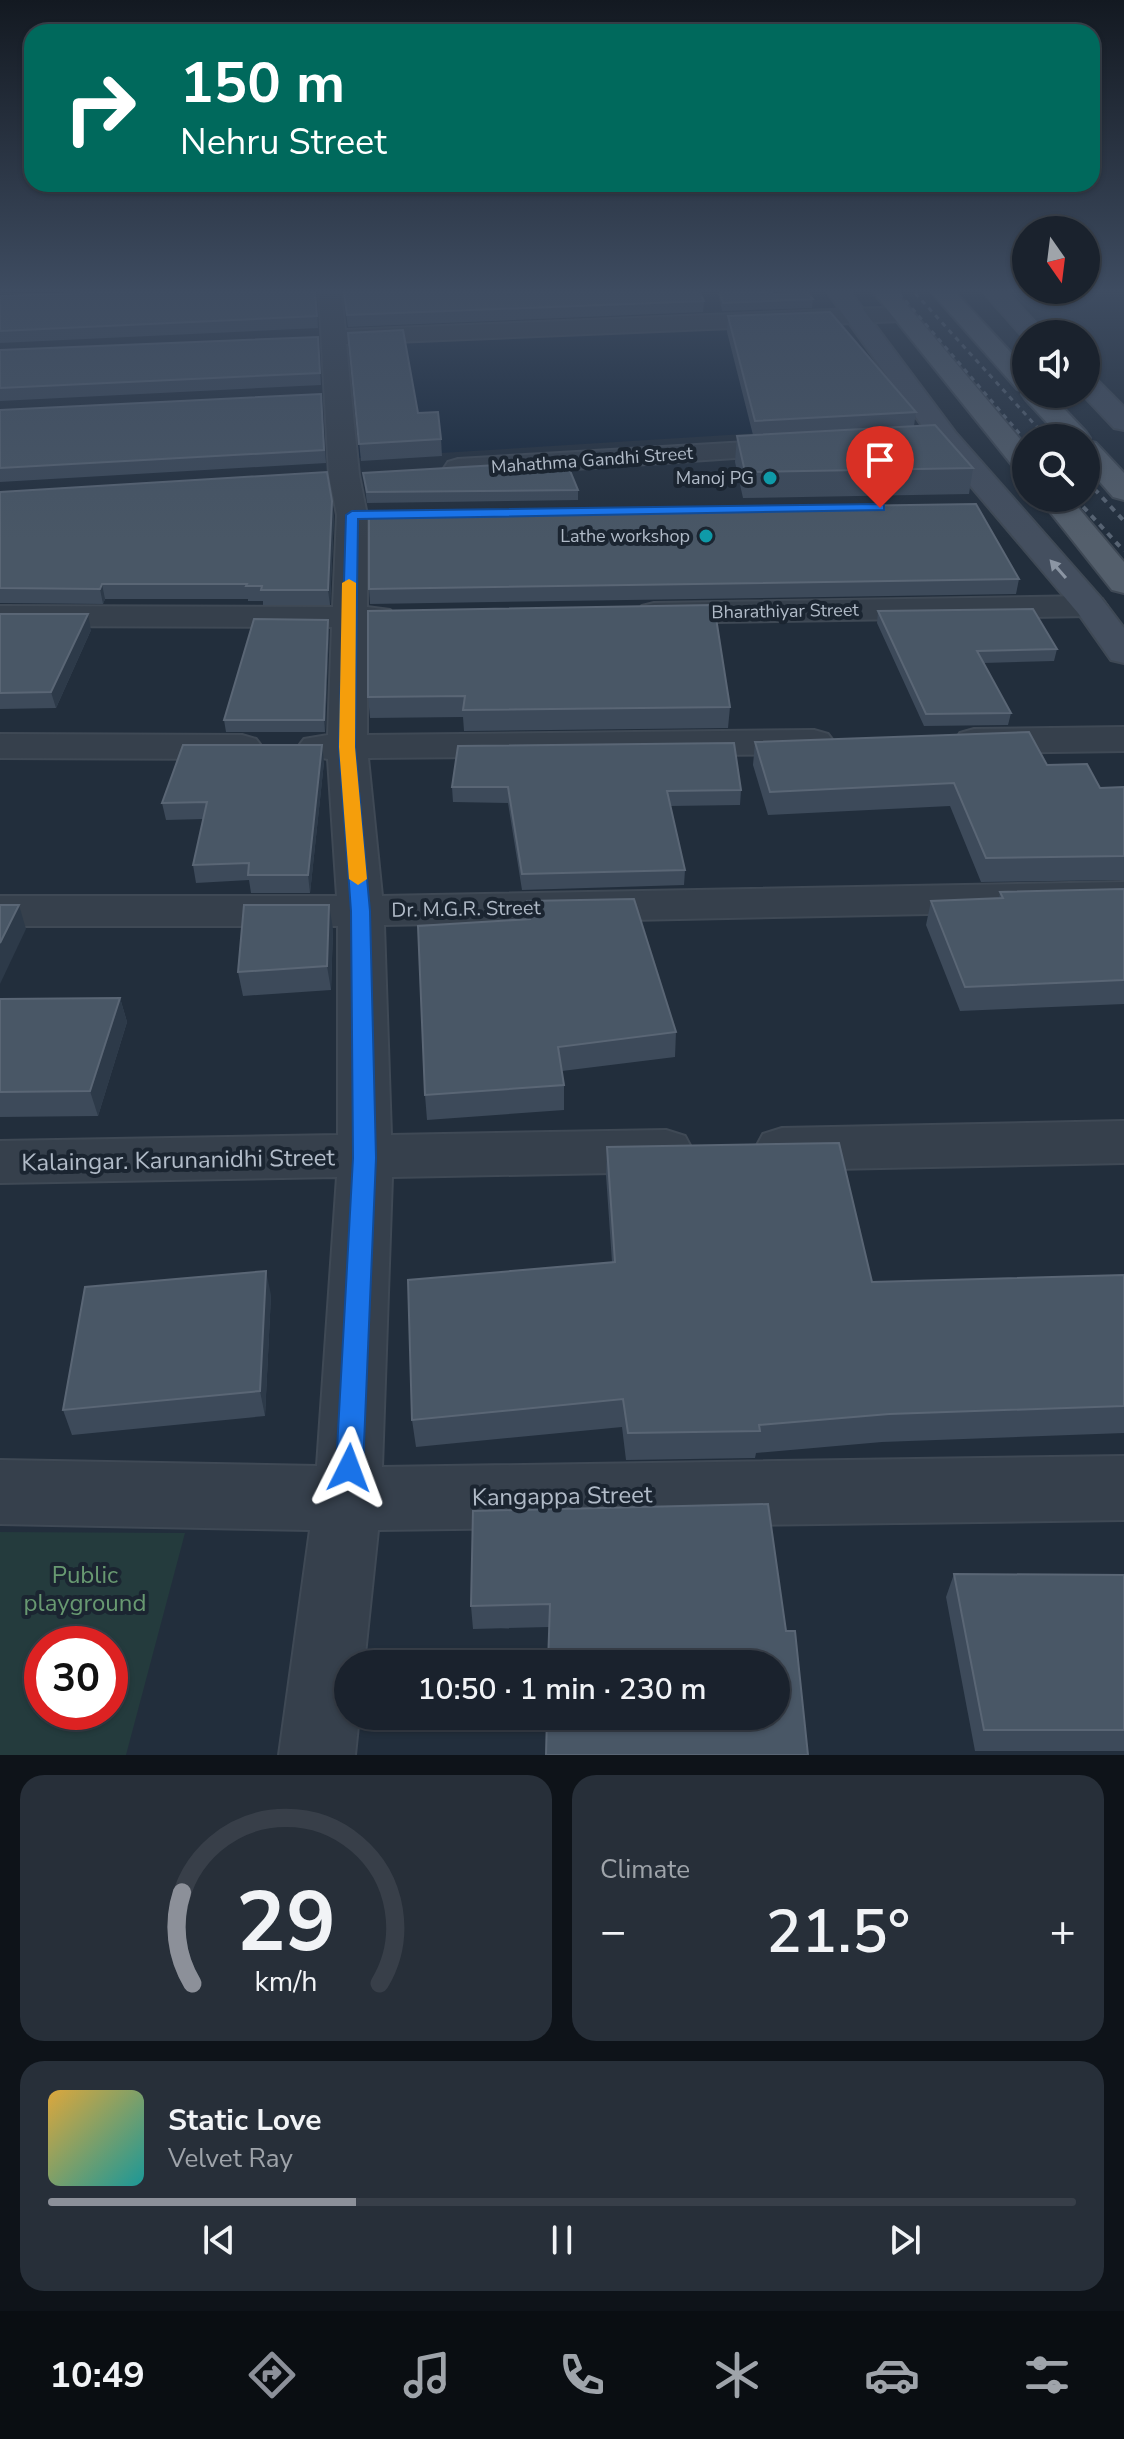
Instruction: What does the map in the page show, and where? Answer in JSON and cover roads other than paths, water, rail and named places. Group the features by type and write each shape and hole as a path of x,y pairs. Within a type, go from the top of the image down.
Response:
{"main road":[{"path":"952,375 1012,447"},
{"path":"1048,408 1063,424"},
{"path":"1100,464 1124,491"},
{"path":"1066,512 1124,583"}],"street":[{"path":"317,1755 348,1499 365,1158 361,911 347,747 348,618 354,491 333,375"},
{"path":"900,375 945,438 1090,606 1124,652"},
{"path":"307,397 338,395"},
{"path":"1100,397 1124,422"},
{"path":"914,440 945,438"},
{"name":"Mahathma Gandhi Street","path":"423,470 819,446"},
{"path":"972,506 1004,506"},
{"name":"Bharathiyar Street","path":"616,614 1090,606"},
{"path":"0,616 411,617"},
{"path":"934,741 1124,739"},
{"path":"0,746 347,747 854,742"},
{"name":"Dr. M.G.R. Street","path":"0,911 361,911 1124,896"},
{"name":"Kalaingar. Karunanidhi Street","path":"0,1162 365,1158 1124,1142"},
{"name":"Kangappa Street","path":"0,1492 348,1499 1124,1488"}],"water":[{"path":"355,375 759,375 794,431 359,458"}],"railway":[{"path":"969,375 1012,425"},
{"path":"990,375 1034,424"},
{"path":"1100,495 1124,521"},
{"path":"1088,512 1124,551"}],"place":[{"name":"Manoj PG","path":"770,478"},
{"name":"Lathe workshop","path":"706,536"}],"park label":[{"name":"Public playground","path":"85,1589"}]}
